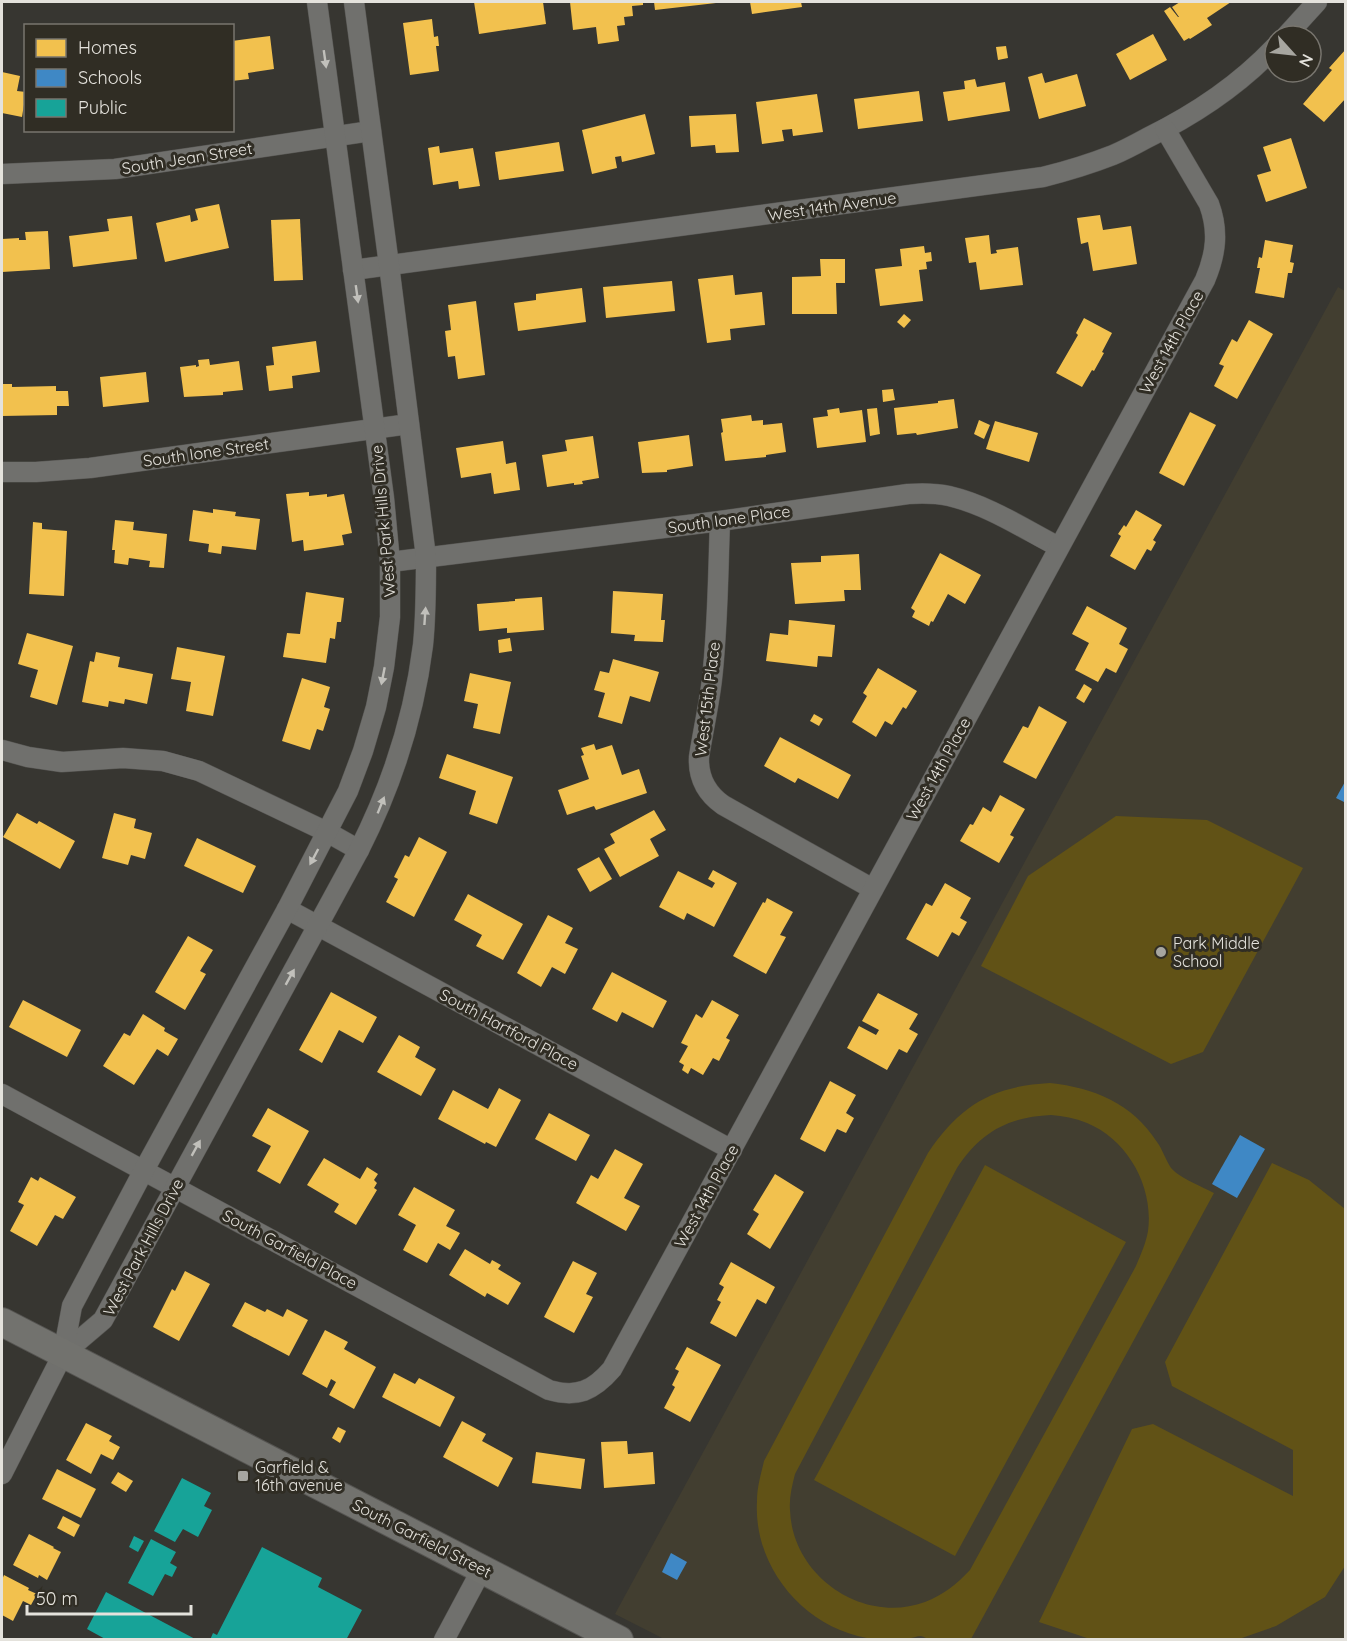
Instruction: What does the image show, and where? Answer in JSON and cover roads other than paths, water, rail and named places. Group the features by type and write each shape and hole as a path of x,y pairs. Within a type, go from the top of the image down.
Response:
{"street":[{"name":"West Park Hills Drive","path":"63,1354 72,1306 287,909 348,790 376,707 384,667 390,617 390,562 384,498 317,2"},
{"name":"West Park Hills Drive","path":"63,1354 103,1320 359,850 378,812 395,767 417,684 423,644 426,557 390,265 354,2"},
{"path":"1297,24 1317,2"},
{"name":"West 14th Avenue","path":"353,270 1043,177 1116,154 1165,129 1211,102 1263,60"},
{"name":"West 14th Place","path":"581,1392 593,1388 612,1369 1211,265 1216,232 1214,217 1165,129"},
{"name":"South Jean Street","path":"2,174 115,169 371,131"},
{"name":"South Ione Street","path":"2,472 90,468 409,424"},
{"name":"South Ione Place","path":"390,562 927,493 970,502 1059,547"},
{"name":"West 15th Place","path":"720,521 718,604 710,689 698,766 701,778 711,795 723,805 873,889"},
{"path":"2,750 62,762 123,758 163,761 199,771 327,832 359,850"},
{"name":"South Hartford Place","path":"287,909 732,1150"},
{"name":"South Garfield Place","path":"2,1094 549,1390 568,1394 581,1392"},
{"name":"South Garfield Street","path":"2,1322 619,1640"},
{"path":"2,1474 63,1354"},
{"path":"444,1640 482,1569"}],"place":[{"name":"Park Middle School","path":"1161,952"},
{"name":"Garfield & 16th avenue","path":"243,1476"}]}
